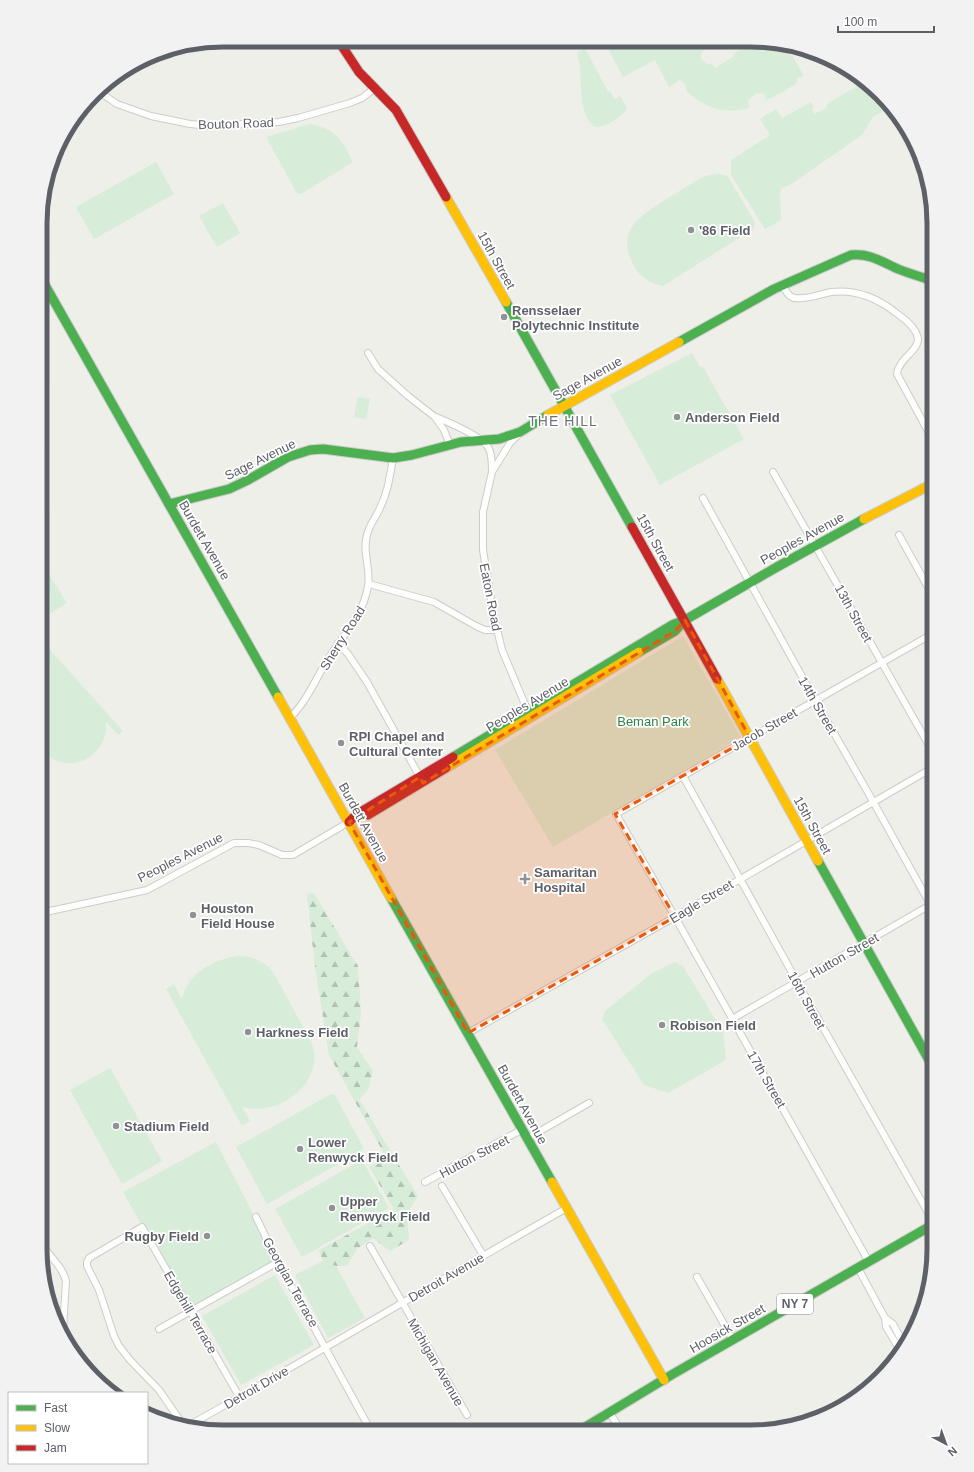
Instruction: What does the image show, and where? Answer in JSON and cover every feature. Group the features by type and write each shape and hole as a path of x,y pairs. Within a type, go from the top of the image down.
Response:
{"main road":[{"name":"15th Street","path":"344,47 359,72 396,110 405,124 927,1057"},
{"name":"Sage Avenue","path":"169,504 218,493 237,487 278,463 304,451 323,450 393,458 412,456 460,442 499,439 520,432 707,325 774,289 851,255 858,254 872,256 896,268 927,279"},
{"name":"Burdett Avenue","path":"47,287 664,1380"},
{"name":"Peoples Avenue","path":"349,822 357,814 421,780 672,625 684,620 815,544 927,486"},
{"name":"Hoosick Street","path":"588,1425 927,1228"}],"street":[{"name":"Bouton Road","path":"103,95 117,104 151,116 190,124 212,126 279,122 298,118 350,103 362,98 375,88"},
{"path":"783,286 789,295 795,298 832,292 867,296 884,303 904,319 916,332 918,338 915,348 902,361 897,374 927,429"},
{"path":"368,353 378,369 435,417 444,430 450,445"},
{"path":"435,417 448,422 482,440"},
{"name":"Eaton Road","path":"492,472 510,443 520,432"},
{"name":"Eaton Road","path":"482,440 488,447 492,462 492,472 483,512 482,550 502,650 529,714"},
{"name":"Sherry Road","path":"290,718 300,708 338,643 361,612 369,584 365,549 366,536 387,492 393,458"},
{"name":"13th Street","path":"773,472 927,742"},
{"name":"14th Street","path":"703,498 815,700 927,895"},
{"path":"898,535 927,586"},
{"path":"369,584 434,602 485,630 497,630"},
{"name":"Jacob Street","path":"616,814 927,637"},
{"path":"338,643 348,654 367,682 421,780"},
{"name":"Eagle Street","path":"468,1033 675,917 927,771"},
{"name":"16th Street","path":"683,776 797,982 927,1212"},
{"name":"17th Street","path":"616,814 869,1262"},
{"name":"Peoples Avenue","path":"47,912 139,893 234,843 259,845 282,855 294,855 349,822"},
{"name":"Hutton Street","path":"732,1019 863,943 927,909"},
{"name":"Hutton Street","path":"528,1138 589,1103"},
{"name":"Hutton Street","path":"425,1182 523,1130"},
{"path":"442,1186 483,1255"},
{"name":"Detroit Avenue","path":"326,1347 483,1255 567,1208"},
{"name":"Georgian Terrace","path":"256,1218 278,1262 368,1425"},
{"name":"Edgehill Terrace","path":"180,1420 159,1390 130,1360 119,1346 114,1336 99,1290 88,1270 87,1262 89,1258 142,1227 240,1398"},
{"name":"Michigan Avenue","path":"370,1246 467,1415"},
{"path":"47,1251 64,1275 66,1281 63,1323"},
{"path":"159,1329 278,1262"},
{"path":"858,1268 885,1318 892,1324 901,1340"},
{"path":"697,1277 733,1340"},
{"path":"885,1318 886,1327 898,1346"},
{"name":"Detroit Drive","path":"194,1422 240,1398 326,1347"},
{"path":"609,1412 617,1425"}],"highlighted area":[{"path":"685,620 750,738 615,814 675,917 468,1033 349,822 420,777 423,783 675,631"}],"green space":[{"path":"607,47 702,47 704,49 701,54 701,59 707,64 712,64 715,68 745,47 763,47 780,50 781,51 785,50 792,55 804,76 797,78 797,83 783,92 766,100 764,94 757,93 748,101 749,108 730,111 708,106 701,102 686,91 686,85 679,79 669,87 655,60 623,77"},
{"path":"585,48 608,92 610,91 614,99 620,96 627,108 616,119 600,127 595,127 592,125 587,117 582,99 577,53"},
{"path":"860,85 885,109 873,117 862,135 793,183 781,189 781,220 765,229 731,175 731,160 770,135 760,119 776,109 782,118 811,102 814,107 812,109 814,114 826,108 828,103"},
{"path":"310,124 332,132 345,147 353,162 301,194 297,193 266,137"},
{"path":"156,162 174,194 94,239 76,207"},
{"name":"'86 Field","path":"718,174 726,175 728,177 753,219 755,224 753,229 663,286 644,278 633,265 627,249 627,240 634,224 648,211 699,179 705,176"},
{"path":"223,203 240,233 217,247 199,216"},
{"name":"Anderson Field","path":"692,353 700,367 703,367 744,439 660,485 610,395"},
{"path":"358,397 370,399 366,419 354,417"},
{"path":"47,571 67,603 47,615"},
{"name":"Beman Park","path":"683,636 741,737 553,847 495,750"},
{"path":"47,647 123,731 118,735 106,722 105,735 100,746 93,754 84,760 73,763 62,762 51,758 47,754"},
{"path":"313,892 358,966 361,1014 357,1047 373,1071 368,1090 359,1099 418,1196 407,1214 409,1240 390,1251 373,1238 357,1249 347,1266 336,1266 323,1261 319,1250 394,1209 369,1167 386,1157 329,1055 315,967 307,895"},
{"path":"239,956 257,960 265,964 272,971 309,1036 314,1052 311,1075 302,1088 289,1099 272,1107 255,1109 242,1107 250,1121 242,1126 166,989 174,984 182,999 185,990 196,974 204,968 221,960"},
{"name":"Robison Field","path":"675,962 683,966 723,1032 726,1060 668,1093 644,1085 602,1019 605,1011 652,973"},
{"name":"Stadium Field","path":"110,1068 162,1161 122,1184 70,1090"},
{"name":"Lower Renwyck Field","path":"331,1094 335,1095 363,1147 362,1151 267,1204 236,1147"},
{"name":"Rugby Field","path":"216,1142 278,1262 190,1311 123,1192"},
{"name":"Upper Renwyck Field","path":"362,1160 389,1208 302,1257 275,1209"},
{"path":"323,1261 336,1266 365,1318 328,1338 295,1275"},
{"path":"275,1275 314,1345 241,1385 202,1316"}],"traffic: fast":[{"path":"679,342 774,289 851,255 864,255 902,271 927,279"},
{"path":"47,289 278,697"},
{"path":"506,302 632,527"},
{"path":"169,504 229,489 288,457 310,450 323,449 393,458 412,455 461,442 499,439 520,432 548,415"},
{"path":"453,757 672,625 685,620 864,519"},
{"path":"639,652 675,631 684,621"},
{"path":"818,861 927,1056"},
{"path":"391,898 552,1182"},
{"path":"589,1425 673,1374 927,1228"}],"traffic: slow":[{"path":"446,197 506,302"},
{"path":"548,415 679,342"},
{"path":"864,519 927,487"},
{"path":"446,768 639,652"},
{"path":"717,679 818,861"},
{"path":"278,697 391,898"},
{"path":"552,1182 664,1380"}],"traffic: jam":[{"path":"343,47 359,72 396,110 446,197"},
{"path":"632,527 717,679"},
{"path":"349,822 357,814 453,757"},
{"path":"368,815 446,768"}],"place":[{"name":"'86 Field","path":"691,230"},
{"name":"Rensselaer Polytechnic Institute","path":"504,317"},
{"name":"Anderson Field","path":"677,417"},
{"name":"RPI Chapel and Cultural Center","path":"341,743"},
{"name":"Samaritan Hospital","path":"525,879"},
{"name":"Houston Field House","path":"193,915"},
{"name":"Robison Field","path":"662,1025"},
{"name":"Harkness Field","path":"248,1032"},
{"name":"Stadium Field","path":"116,1126"},
{"name":"Lower Renwyck Field","path":"300,1149"},
{"name":"Upper Renwyck Field","path":"332,1208"},
{"name":"Rugby Field","path":"207,1236"}],"district":[{"name":"THE HILL","path":"563,421"}]}
